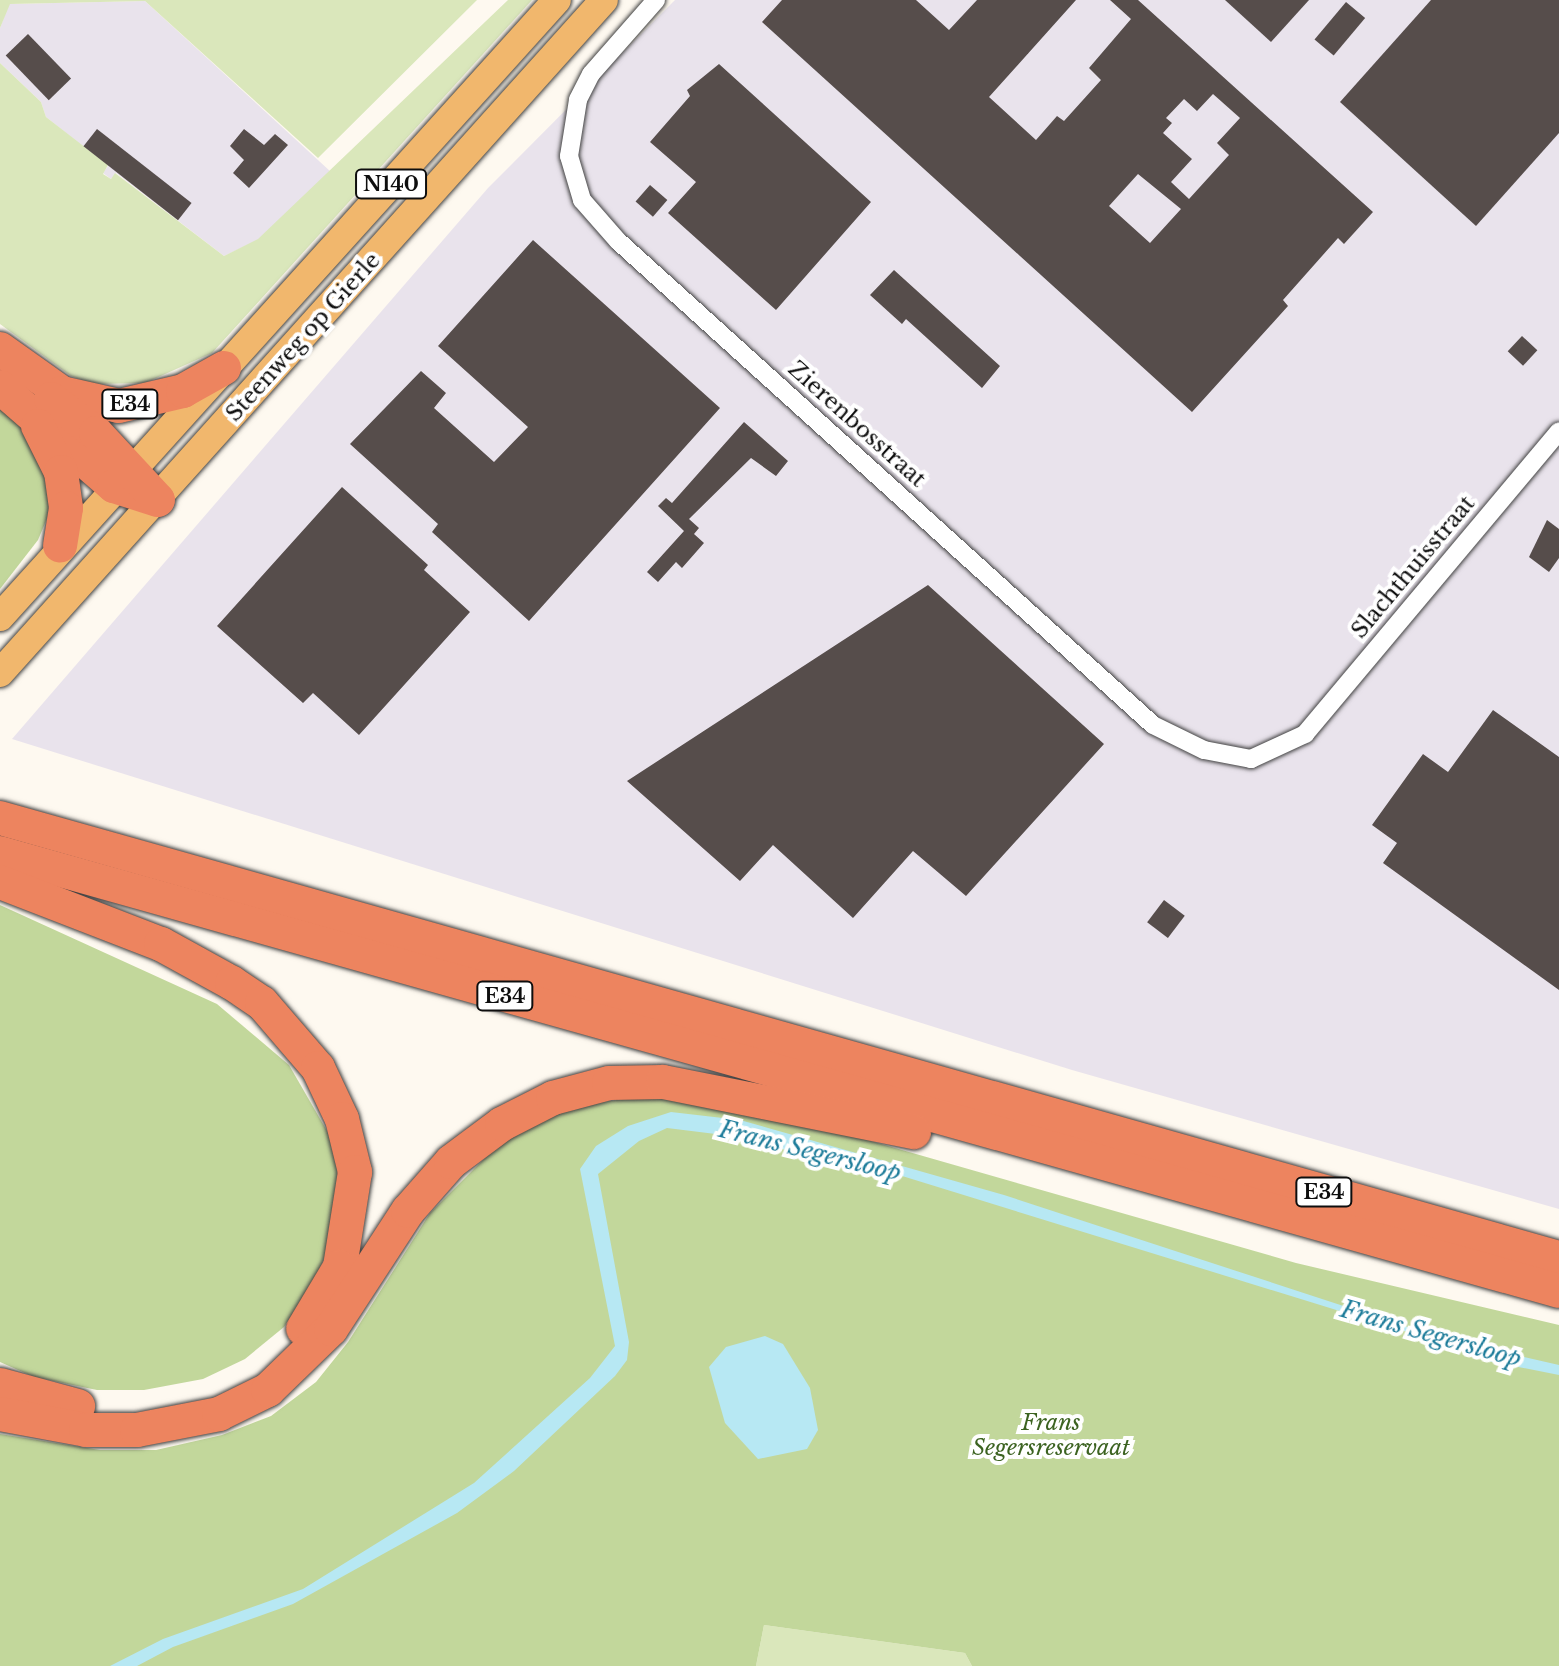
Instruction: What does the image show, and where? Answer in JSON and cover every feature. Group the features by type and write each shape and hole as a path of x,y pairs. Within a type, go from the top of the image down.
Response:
{"highway":[{"name":"E34","path":"6,367 62,393 119,406 183,391 224,368"},
{"name":"E34","path":"6,367 61,472 66,508 60,546"},
{"name":"E34","path":"6,367 28,381 122,477"},
{"name":"E34","path":"31,416 158,500"},
{"name":"E34","path":"0,818 1559,1258"},
{"name":"E34","path":"0,853 1559,1291"},
{"path":"0,882 161,944 262,1003 318,1068 342,1119 355,1172 340,1267 317,1312 288,1348 252,1375 207,1395 152,1407 99,1410 38,1399 0,1385"},
{"path":"0,1414 86,1430 137,1430 219,1414 268,1390 305,1360 331,1329 408,1211 451,1162 502,1124 553,1098 609,1083 663,1082 706,1086 971,1147 1011,1136"}],"main road":[{"name":"Steenweg op Gierle","path":"0,617 122,477 557,0"},
{"name":"Steenweg op Gierle","path":"0,673 604,0"}],"street":[{"name":"Zierenbosstraat","path":"656,0 591,74 570,123 573,176 598,221 1153,725 1204,750 1251,759 1305,734"},
{"name":"Slachthuisstraat","path":"1305,734 1559,431"}],"shaded area":[{"path":"675,0 1559,0 1559,1209 1072,1070 12,739 488,188"},
{"path":"145,1 331,172 258,240 224,256 116,173 111,179 103,173 108,166 46,117 41,102 0,63 0,28 9,4"}],"green space":[{"path":"0,0 477,0 318,158 145,1 10,4 0,28"},
{"path":"508,0 532,0 212,353 145,383 93,384 71,376 0,324 0,63 41,102 46,117 108,165 103,174 111,179 115,173 224,256 258,239"},
{"path":"0,398 18,413 56,497 38,540 0,589"},
{"path":"0,905 217,1004 289,1065 334,1143 340,1186 336,1228 315,1281 284,1327 245,1359 203,1379 144,1390 97,1390 34,1377 0,1362"},
{"name":"Frans Segersreservaat","path":"663,1094 780,1115 1296,1263 1559,1325 1559,1666 972,1666 965,1653 764,1625 756,1666 0,1666 0,1434 100,1450 156,1450 222,1435 271,1416 316,1382 348,1342 430,1213 497,1146 542,1119 579,1105"},
{"path":"764,1625 965,1653 972,1666 756,1666"}],"water":[{"name":"Frans Segersloop","path":"671,1112 740,1120 1004,1195 1420,1331 1492,1345 1497,1351 1559,1365 1559,1375 1483,1360 1482,1355 873,1167 853,1169 740,1137 667,1128 639,1141 598,1174 629,1342 627,1360 615,1376 514,1471 457,1513 293,1604 173,1647 137,1666 110,1666 163,1639 303,1589 474,1483 590,1378 615,1346 580,1169 596,1146 628,1126"},
{"path":"765,1336 783,1344 810,1388 818,1430 807,1449 758,1459 725,1423 709,1367 726,1347"}],"building":[{"path":"782,0 916,0 949,30 977,0 1076,0 989,97 1036,140 1057,116 1064,121 1101,80 1089,68 1131,19 1110,0 1138,0 1373,212 1344,244 1338,238 1283,300 1288,306 1192,412 762,22","holes":["1213,94 1240,118 1217,143 1229,155 1189,199 1171,182 1192,159 1163,133 1172,123 1166,118 1184,99 1197,111","1138,174 1181,209 1150,243 1109,206"]},
{"path":"1225,0 1309,0 1271,42"},
{"path":"1431,0 1559,0 1559,133 1476,226 1340,102"},
{"path":"1346,2 1365,18 1334,56 1315,40"},
{"path":"28,34 71,79 49,100 6,56"},
{"path":"719,64 871,202 776,310 668,213 696,182 650,142 690,96 687,90"},
{"path":"97,129 192,203 178,220 83,146"},
{"path":"244,129 264,145 275,134 288,145 249,188 233,173 244,160 230,146"},
{"path":"650,185 667,200 653,217 636,202"},
{"path":"533,240 720,408 529,621 432,532 438,524 350,444 421,371 446,393 434,408 494,462 528,427 438,346"},
{"path":"894,270 1000,366 982,388 906,319 902,324 870,295"},
{"path":"1522,336 1537,350 1523,366 1508,351"},
{"path":"744,422 788,461 776,476 751,458 689,519 699,528 694,534 704,543 682,568 676,562 658,582 647,572 684,531 658,506 666,498 672,503"},
{"path":"342,487 428,565 424,570 470,612 359,735 313,693 303,703 217,626"},
{"path":"1547,520 1559,529 1559,558 1549,572 1529,557"},
{"path":"928,585 1104,744 966,896 913,851 853,918 773,845 740,881 627,781"},
{"path":"1493,710 1559,757 1559,990 1383,863 1397,843 1372,825 1423,754 1448,772"},
{"path":"1164,900 1185,916 1168,938 1147,922"}]}
